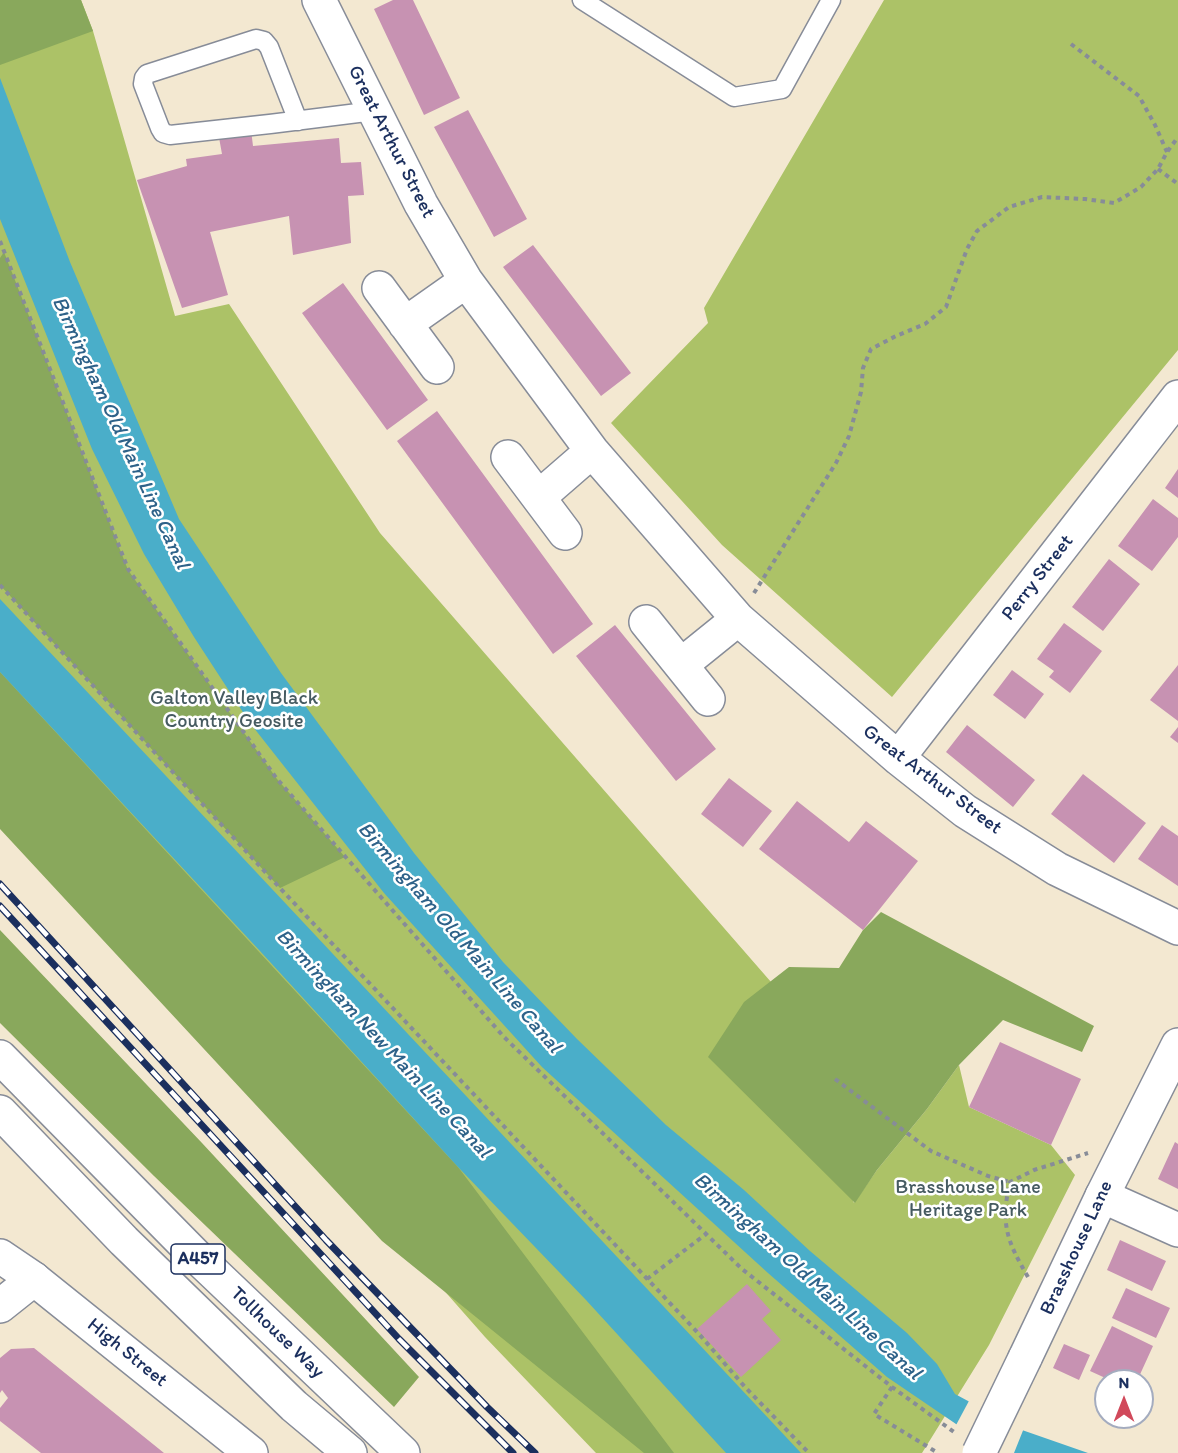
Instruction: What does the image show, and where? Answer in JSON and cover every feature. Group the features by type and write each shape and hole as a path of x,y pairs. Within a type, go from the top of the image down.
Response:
{"street":[{"name":"Great Arthur Street","path":"320,0 421,204 466,281 592,451 738,619 898,758 965,811 1057,869 1178,927"},
{"path":"405,324 466,281"},
{"path":"379,288 436,367"},
{"name":"Perry Street","path":"898,758 1178,397"},
{"path":"539,497 592,451"},
{"path":"508,457 565,533"},
{"path":"681,665 738,619"},
{"path":"646,622 708,699"},
{"name":"Brasshouse Lane","path":"967,1443 1025,1358 1102,1196 1178,1045"},
{"name":"Tollhouse Way","path":"0,1057 198,1258 404,1453"},
{"name":"Tollhouse Way","path":"0,1112 141,1257 294,1406 350,1453"},
{"path":"1102,1196 1178,1230"},
{"name":"High Street","path":"0,1256 33,1279 251,1453"},
{"path":"0,1306 33,1279"}],"lane":[{"path":"582,0 734,98 782,89 831,0"},
{"path":"298,121 269,47 264,41 256,39 147,74 144,78 143,84 160,128 163,133 170,135 298,121 374,111"}],"path":[{"path":"1071,44 1139,96 1167,152"},
{"path":"738,619 836,462 849,436 861,392 863,368 871,349 925,324 946,307 967,249 977,231 1009,207 1042,197 1114,203 1141,187 1158,169 1178,137"},
{"path":"1158,169 1178,184"},
{"path":"0,241 128,570 277,779 504,1037 742,1269 967,1443"},
{"path":"0,585 318,929 809,1453"},
{"path":"835,1079 931,1151 988,1176 1010,1182 1034,1170 1089,1153"},
{"path":"1010,1182 1005,1203 1006,1230 1015,1256 1033,1285"},
{"path":"647,1279 706,1234"},
{"path":"892,1387 874,1414 938,1453"}],"green space":[{"name":"Galton Valley Black Country Geosite","path":"0,0 81,0 93,31 175,316 229,304 380,533 771,982 854,1203 959,1065 969,1107 1051,1145 1075,1175 989,1345 922,1453 596,1453 485,1337 0,786"},
{"path":"0,0 81,0 93,31 0,65"},
{"path":"884,0 1178,0 1178,350 892,697 722,545 611,423 708,323 704,308"},
{"path":"4,252 128,570 277,779 345,857 280,888 0,585 0,258"},
{"path":"0,672 458,1167 674,1453 644,1453 382,1241 0,829"},
{"path":"881,912 1094,1026 1082,1052 1003,1020 959,1065 927,1109 877,1170 855,1203 708,1057 744,1002 789,967 839,968 863,930"},
{"path":"0,930 419,1377 394,1407 154,1176 0,1023"}],"water":[{"name":"Birmingham Old Main Line Canal","path":"0,78 70,262 179,519 281,673 414,853 503,962 577,1039 666,1125 907,1333 937,1364 955,1394 1022,1430 1088,1453 1008,1453 956,1424 887,1377 768,1273 542,1067 384,893 250,723 144,554 92,449 0,219"},
{"name":"Birmingham New Main Line Canal","path":"0,599 801,1453 726,1453 0,672"}],"pier":[{"path":"970,1399 1024,1428 1014,1453 1002,1453 955,1427"}],"building":[{"path":"393,0 413,0 460,98 424,115 374,9"},
{"path":"468,110 527,219 494,237 434,127"},
{"path":"251,130 253,146 339,138 341,163 361,162 364,195 348,196 351,243 293,255 289,216 210,232 228,295 182,308 137,180 187,166 186,159 222,154 218,132"},
{"path":"533,245 631,373 601,396 503,267"},
{"path":"343,283 428,400 387,430 302,313"},
{"path":"437,411 593,624 553,654 397,441"},
{"path":"1178,469 1178,498 1165,488"},
{"path":"1153,499 1178,518 1178,537 1152,571 1118,546"},
{"path":"1109,559 1140,584 1103,631 1072,607"},
{"path":"1064,623 1102,651 1070,693 1049,677 1054,671 1037,659"},
{"path":"615,625 716,749 676,781 576,656"},
{"path":"1178,665 1178,721 1150,700"},
{"path":"1012,670 1044,694 1025,719 993,695"},
{"path":"967,725 1035,780 1013,807 946,752"},
{"path":"1178,727 1178,743 1170,737"},
{"path":"1083,774 1146,823 1114,863 1051,814"},
{"path":"729,778 772,811 743,847 701,814"},
{"path":"797,801 849,842 866,821 918,861 863,930 759,849"},
{"path":"1162,825 1178,836 1178,886 1138,859"},
{"path":"1000,1042 1081,1079 1051,1145 969,1107"},
{"path":"1175,1142 1178,1144 1178,1189 1158,1179"},
{"path":"1120,1240 1166,1261 1152,1291 1107,1270"},
{"path":"747,1284 771,1311 762,1319 781,1340 741,1377 697,1329"},
{"path":"1126,1288 1170,1308 1156,1338 1112,1318"},
{"path":"1112,1326 1153,1346 1142,1369 1094,1369 1094,1373 1090,1371"},
{"path":"1064,1344 1090,1355 1079,1380 1053,1368"},
{"path":"34,1348 164,1453 41,1453 0,1421 0,1408 8,1398 2,1390 0,1393 0,1358 11,1349"}],"railway":[{"path":"0,884 326,1240 487,1407 535,1453"},
{"path":"0,906 399,1339 513,1453"}],"park label":[{"name":"Brasshouse Lane Heritage Park","path":"968,1200"}]}
